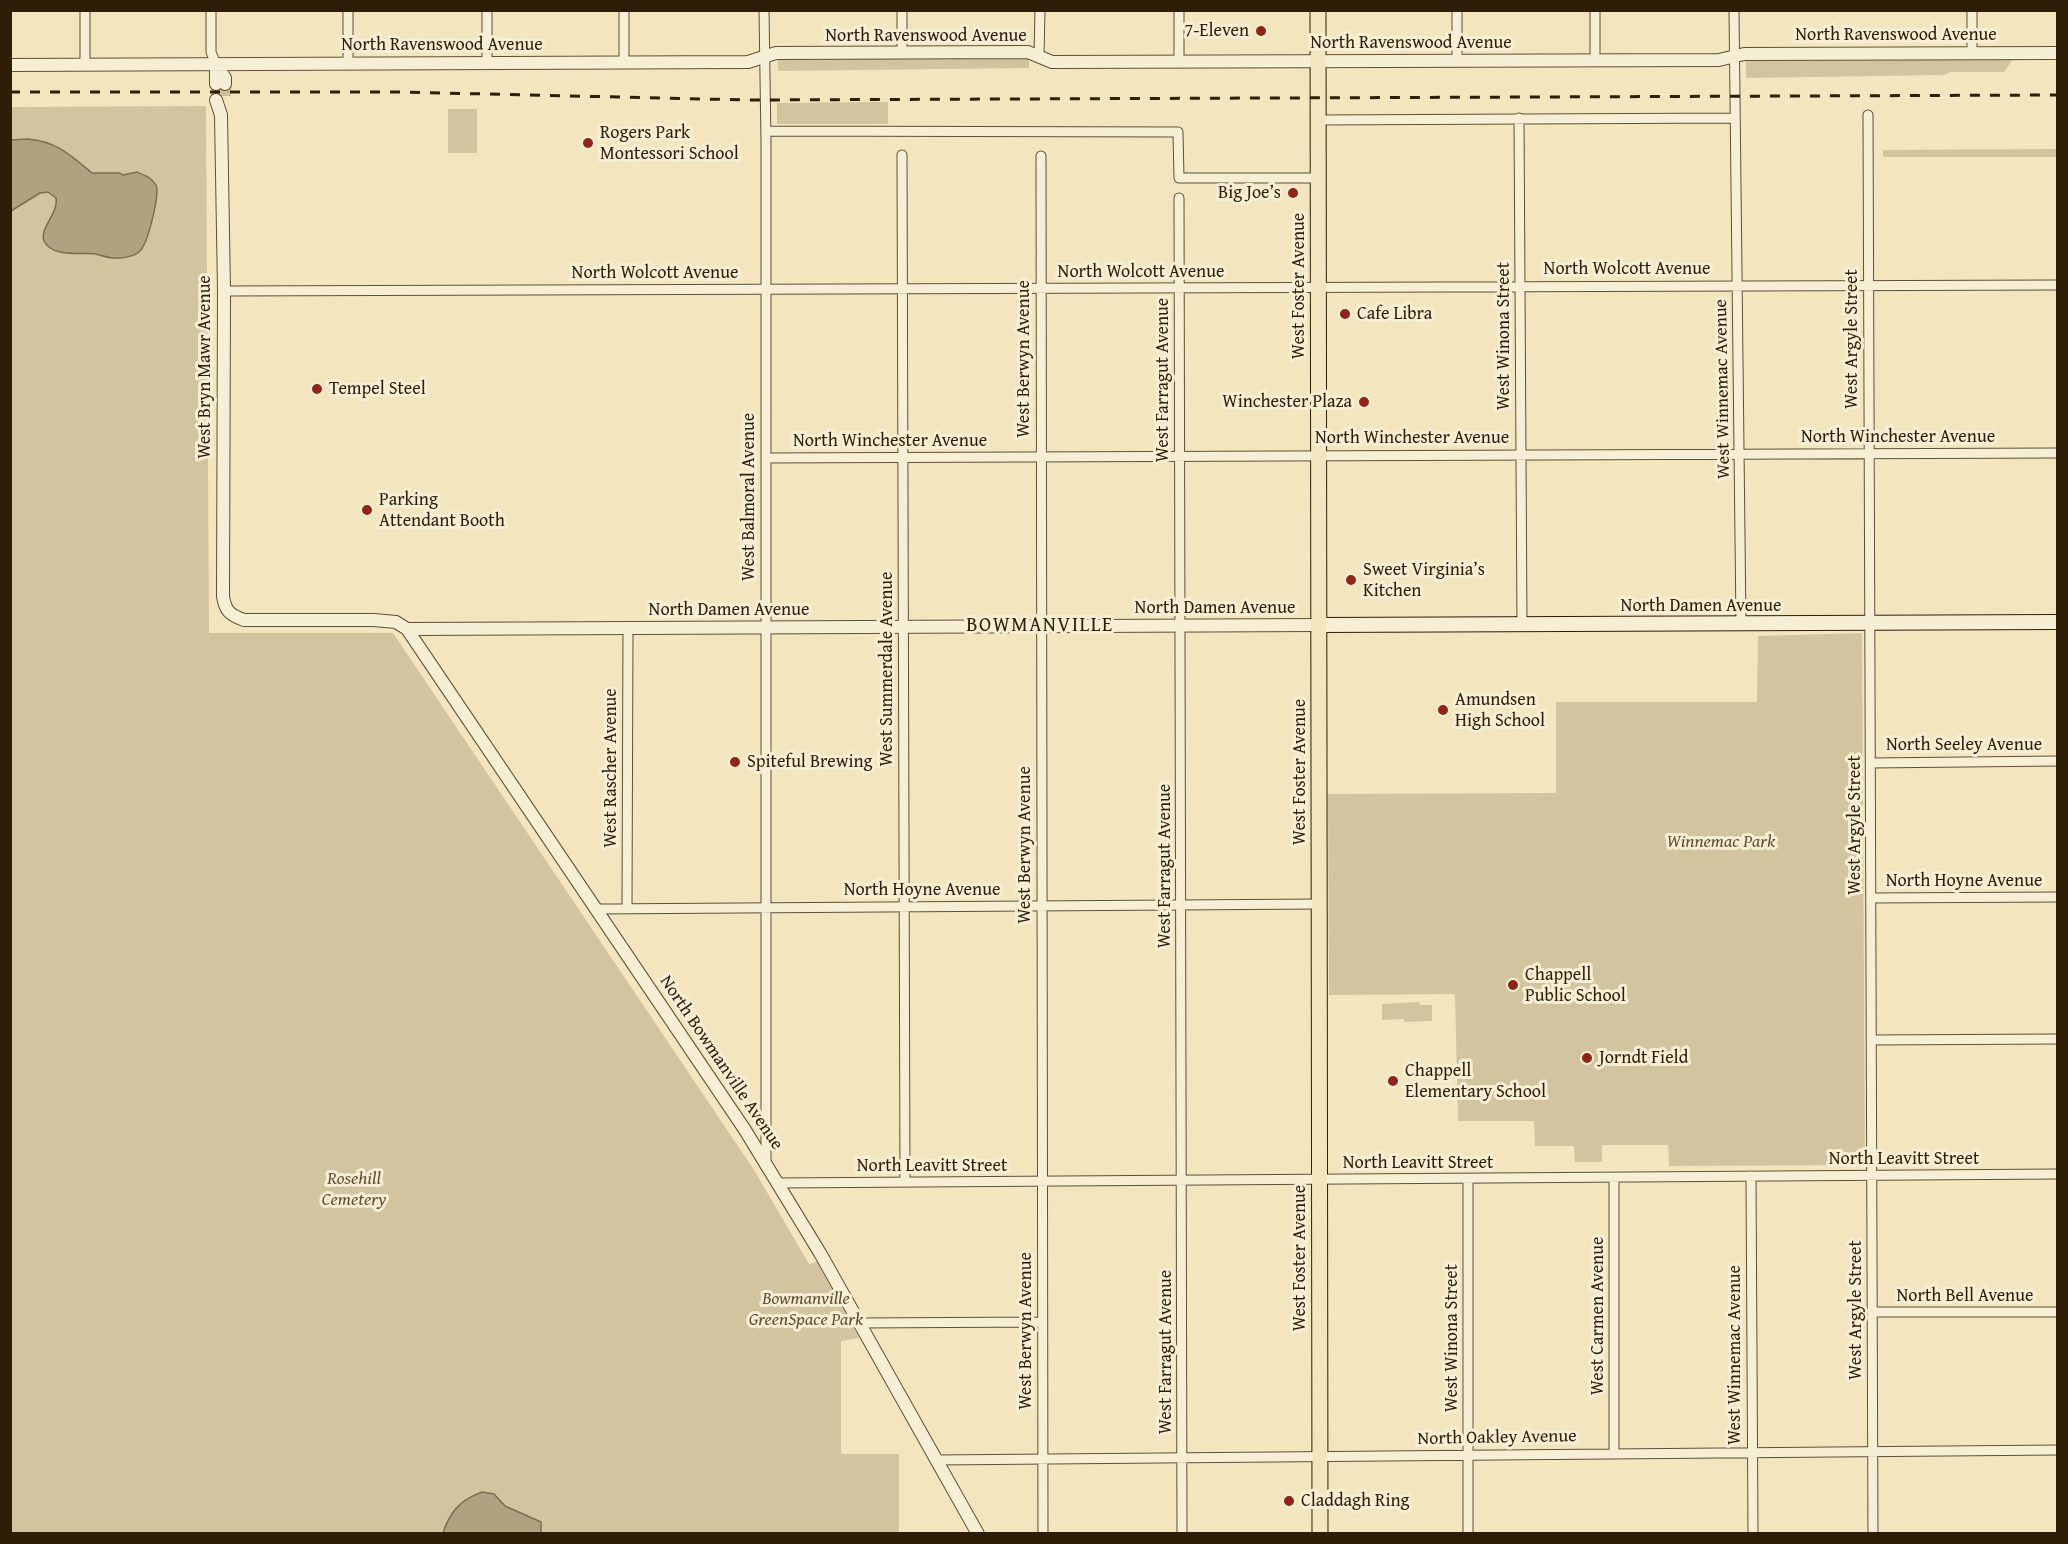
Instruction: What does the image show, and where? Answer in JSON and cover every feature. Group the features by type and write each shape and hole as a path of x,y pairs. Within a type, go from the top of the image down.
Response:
{"main road":[{"name":"West Foster Avenue","path":"1318,10 1320,1533"},
{"name":"North Damen Avenue","path":"1319,625 2058,622"}],"street":[{"path":"85,10 85,65"},
{"path":"211,10 211,52 225,78 220,84"},
{"path":"348,10 348,64"},
{"path":"486,10 487,63"},
{"path":"624,10 624,63"},
{"name":"West Balmoral Avenue","path":"764,10 766,1163"},
{"path":"902,10 902,53"},
{"path":"1040,10 1040,56"},
{"path":"1179,10 1179,62"},
{"path":"1457,10 1457,60"},
{"path":"1595,10 1595,60"},
{"name":"West Winnemac Avenue","path":"1734,10 1741,624"},
{"path":"1972,10 1972,53"},
{"name":"North Ravenswood Avenue","path":"10,65 748,62 776,53 1028,52 1052,62 1719,60 1744,54 2058,53"},
{"name":"West Bryn Mawr Avenue","path":"220,100 224,291 223,596 224,607 231,616"},
{"name":"West Argyle Street","path":"1868,116 1873,1533"},
{"name":"West Winona Street","path":"1519,118 1522,625"},
{"path":"1318,120 1735,118"},
{"path":"766,131 1178,132 1179,178 1318,178"},
{"name":"West Summerdale Avenue","path":"902,155 905,1182"},
{"name":"West Berwyn Avenue","path":"1041,156 1043,1533"},
{"name":"West Farragut Avenue","path":"1179,198 1182,1533"},
{"name":"North Wolcott Avenue","path":"224,291 2058,285"},
{"name":"North Winchester Avenue","path":"766,458 2058,453"},
{"name":"North Damen Avenue","path":"231,616 244,620 374,620 396,622 406,629 1319,625"},
{"name":"West Rascher Avenue","path":"627,908 628,628"},
{"name":"North Bowmanville Avenue","path":"406,629 766,1163 978,1533"},
{"name":"North Seeley Avenue","path":"1871,763 2058,761"},
{"name":"North Hoyne Avenue","path":"1871,898 2058,897"},
{"name":"North Hoyne Avenue","path":"596,909 1320,904"},
{"path":"1872,1040 2058,1038"},
{"name":"North Leavitt Street","path":"778,1183 2058,1174"},
{"name":"West Winnemac Avenue","path":"1751,1176 1753,1533"},
{"name":"West Carmen Avenue","path":"1614,1178 1614,1454"},
{"name":"West Winona Street","path":"1468,1179 1468,1533"},
{"name":"North Bell Avenue","path":"1872,1312 2058,1312"},
{"path":"858,1323 1042,1322"},
{"name":"North Oakley Avenue","path":"937,1460 2058,1450"}],"green space":[{"path":"1029,58 1029,68 778,71 778,59"},
{"path":"2013,59 2004,72 1746,78 1746,61"},
{"path":"888,102 888,124 777,124 777,103"},
{"name":"Rosehill Cemetery","path":"206,106 209,633 393,633 754,1170 809,1264 817,1262 859,1338 841,1341 841,1454 899,1454 899,1533 11,1533 10,107"},
{"path":"448,109 477,109 477,153 448,153"},
{"path":"2057,149 2057,157 1883,157 1883,150"},
{"name":"Winnemac Park","path":"1862,633 1865,1165 1669,1166 1668,1145 1602,1145 1602,1162 1575,1162 1574,1146 1535,1146 1534,1121 1458,1121 1455,994 1329,995 1328,794 1556,793 1556,702 1757,702 1758,636"},
{"path":"1419,1002 1420,1005 1432,1005 1432,1021 1382,1020 1382,1004"}],"shaded area":[{"path":"28,139 56,146 92,173 120,173 123,175 137,172 152,180 157,190 155,208 150,229 140,251 130,256 113,258 54,250 44,241 43,236 56,204 56,198 48,192 40,193 11,211 11,140"},
{"path":"482,1492 494,1494 505,1506 541,1522 541,1533 443,1533 457,1508"}],"tunnel":[{"path":"225,84 225,100"}],"railway":[{"path":"10,92 398,92 748,100 2058,95"}],"place":[{"name":"7-Eleven","path":"1261,31"},
{"name":"Rogers Park Montessori School","path":"588,143"},
{"name":"Big Joe’s","path":"1293,193"},
{"name":"Cafe Libra","path":"1345,314"},
{"name":"Tempel Steel","path":"317,389"},
{"name":"Winchester Plaza","path":"1364,402"},
{"name":"Parking Attendant Booth","path":"367,510"},
{"name":"Sweet Virginia’s Kitchen","path":"1351,580"},
{"name":"Amundsen High School","path":"1443,710"},
{"name":"Spiteful Brewing","path":"735,762"},
{"name":"Chappell Public School","path":"1513,985"},
{"name":"Jorndt Field","path":"1587,1058"},
{"name":"Chappell Elementary School","path":"1393,1081"},
{"name":"Claddagh Ring","path":"1289,1501"}],"district":[{"name":"BOWMANVILLE","path":"1040,626"}],"park label":[{"name":"Bowmanville GreenSpace Park","path":"806,1309"}]}
